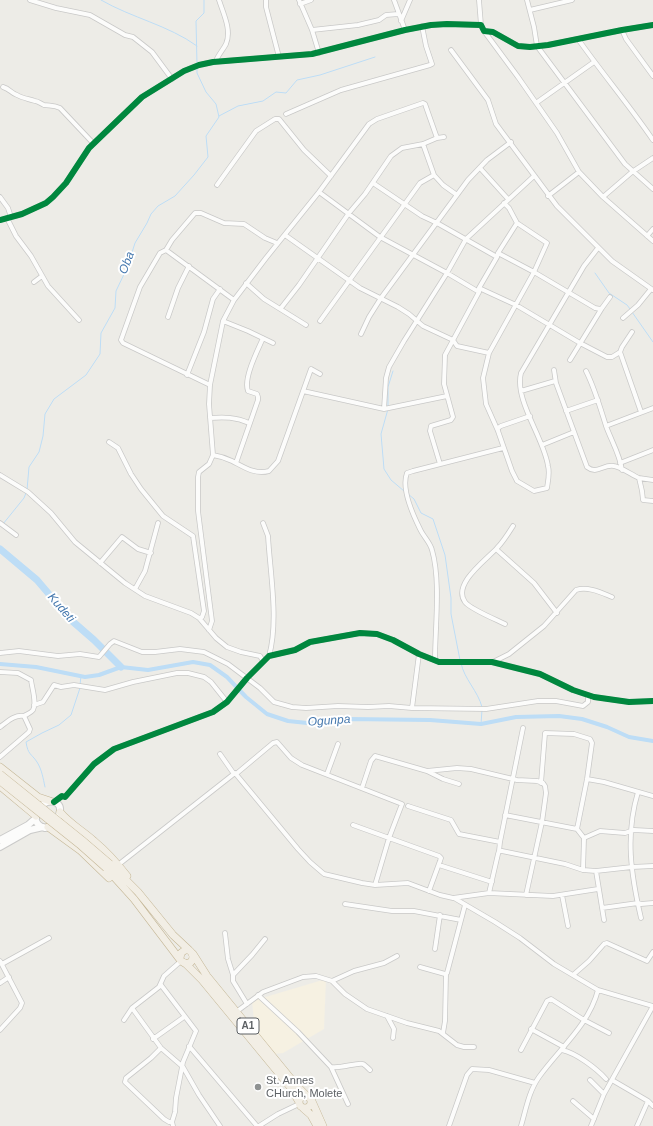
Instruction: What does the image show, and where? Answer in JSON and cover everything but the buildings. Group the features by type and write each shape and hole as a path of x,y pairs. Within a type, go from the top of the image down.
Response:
{"highway":[{"path":"0,766 38,797 52,802"},
{"name":"A1","path":"0,774 82,840 191,952 202,970 236,1012 296,1085 309,1097 323,1126"},
{"name":"A1","path":"0,781 108,866"},
{"path":"0,786 36,817"},
{"path":"62,804 66,820 94,840 118,865 130,879 136,896"},
{"path":"46,827 81,851 119,888 136,896"},
{"name":"A1","path":"136,896 182,961 202,980 291,1088 300,1104 311,1115 317,1126"},
{"path":"182,951 191,952 193,958 191,962 182,961 180,955 182,951"},
{"path":"300,1104 309,1106 309,1097"}],"main road":[{"path":"0,847 30,830 46,827 57,820 62,804 52,802 41,806 38,810 36,817 37,823 46,827"},
{"path":"0,840 28,825 36,817"}],"street":[{"path":"30,0 56,8 90,15 125,35 133,37 152,52 172,79"},
{"path":"216,61 226,44 228,36 227,27 219,0"},
{"path":"266,0 266,7 279,57"},
{"path":"311,0 299,2 312,30 319,53"},
{"path":"394,0 405,30"},
{"path":"401,22 410,0"},
{"path":"479,0 481,25 484,31 536,103 579,172 603,197 653,241"},
{"path":"527,0 537,46 551,67 565,83 625,164 632,172 653,189"},
{"path":"530,10 572,0"},
{"path":"312,30 358,25 381,19 386,14 398,14"},
{"path":"0,220 30,211 46,202 59,192 93,143 138,101 191,68 204,63 216,61 319,53 422,26 447,24 481,25"},
{"path":"484,31 493,32 518,46 530,47 653,25"},
{"path":"286,114 341,90 432,64 426,46 422,26"},
{"path":"622,30 626,39 653,76"},
{"path":"578,39 653,140"},
{"path":"451,50 488,100 496,124 556,206 612,261 652,290 623,318"},
{"path":"536,103 594,62"},
{"path":"3,87 11,90 17,96 60,108 93,143"},
{"path":"209,630 212,621 198,511 198,477 199,472 209,464 213,455 210,418 210,385 223,322 234,300 246,283 319,192 369,124 377,119 419,104 425,104 437,138"},
{"path":"216,185 256,131 275,119 279,119 304,150 331,176"},
{"path":"281,308 349,213 397,151 402,148 423,144 437,138 444,137"},
{"path":"361,334 369,317 381,298 457,195 487,160 510,142"},
{"path":"423,144 434,175 443,185 457,195"},
{"path":"603,197 632,172 653,158"},
{"path":"480,168 508,199"},
{"path":"548,196 579,172"},
{"path":"320,321 404,203 420,183 434,175"},
{"path":"384,409 386,378 389,367 447,273 466,239 534,176"},
{"path":"373,183 422,216 534,272 595,308 602,308"},
{"path":"319,192 380,237 479,290 516,304 580,343 607,357 612,357 620,352 632,332"},
{"path":"0,197 8,208 9,217 16,236 31,256 42,276 55,294 79,320"},
{"path":"504,204 509,208 517,223 547,243 534,272 489,353 483,378 484,394 486,404 517,481 531,489 538,491 547,488 548,465 542,445 521,391 521,373 588,260 598,248"},
{"path":"210,385 123,343 120,340 140,287 160,253 166,250 172,240 195,213 200,212 224,224 244,224 265,238 277,243"},
{"path":"440,464 430,431 431,426 451,420 453,417 444,384 445,355 498,255 517,223"},
{"path":"647,236 653,229"},
{"path":"285,235 360,288 381,298 408,314 423,326 453,340 457,346 489,353"},
{"path":"166,250 234,300"},
{"path":"168,317 178,288 189,266"},
{"path":"34,282 42,276"},
{"path":"246,283 264,299 281,308 306,325"},
{"path":"187,374 204,332 213,299 220,289"},
{"path":"570,360 610,297"},
{"path":"223,322 273,343"},
{"path":"236,463 258,396 257,394 248,391 247,386 250,370 263,338"},
{"path":"620,352 641,412"},
{"path":"213,455 228,459 245,468 255,471 265,472 272,468 278,461 311,370 320,374"},
{"path":"554,370 555,381 587,467 598,470 611,466 639,478 653,480"},
{"path":"586,371 593,384 606,426 621,463 622,470"},
{"path":"521,391 555,381"},
{"path":"303,391 384,409 447,396"},
{"path":"566,411 598,400"},
{"path":"606,426 653,408"},
{"path":"498,431 498,428 501,426 530,416"},
{"path":"210,418 229,417 249,423"},
{"path":"542,445 574,432"},
{"path":"109,442 118,448 134,479 163,516 193,536 204,611 202,617 199,618"},
{"path":"434,660 436,576 433,555 431,547 414,515 405,485 405,479 407,473 503,448"},
{"path":"616,467 621,463 653,450"},
{"path":"0,474 28,492 51,513 75,542 135,589 152,598 187,611 199,618 222,643 241,652 260,656 264,661"},
{"path":"639,478 643,500 653,501"},
{"path":"0,523 16,535"},
{"path":"135,589 142,579 151,553 158,523"},
{"path":"62,804 71,790 94,764 114,749 213,712 232,697 246,679 269,656 272,644 274,622 268,536 263,523"},
{"path":"505,624 486,616 465,603 461,593 466,580 496,549 513,526"},
{"path":"100,563 122,537 138,549 151,553"},
{"path":"496,549 534,583 557,613"},
{"path":"492,662 509,654 544,626 579,589 596,591 612,597"},
{"path":"269,656 295,650 310,642 360,633 377,634 439,662 492,662 540,674 573,690 588,695 629,702 653,700"},
{"path":"0,653 19,651 58,656 78,654 100,657 113,641 142,652 180,649 204,652 228,664 260,688 274,702 292,707 306,708 338,706 389,706 412,708 486,709 538,701 556,701 583,706 588,702 588,695"},
{"path":"412,708 419,654"},
{"path":"0,672 18,673 31,680 34,705 31,713 24,716 21,715 14,717 0,727"},
{"path":"34,705 43,702 54,685 62,687 74,685 105,690 133,682 188,673 196,674 208,680 227,702"},
{"path":"0,757 29,732 30,727 24,716"},
{"path":"489,893 499,851 523,728"},
{"path":"541,783 544,735 547,733 574,734 590,739 592,743 577,830"},
{"path":"118,865 275,742 277,742 295,761 402,804 375,885"},
{"path":"327,774 338,744"},
{"path":"220,754 298,849 318,870 329,876 375,885 404,883 453,898 499,925 554,964 598,990 653,1006 604,1094 591,1126"},
{"path":"362,788 371,762 375,756 428,771 443,779 459,784"},
{"path":"428,771 464,768 523,781 532,780 545,786 546,793 542,822 526,895"},
{"path":"14,778 42,796 53,798 60,795 62,804"},
{"path":"587,778 653,796"},
{"path":"638,792 632,813 630,861 641,918"},
{"path":"52,802 62,796 62,804"},
{"path":"408,806 453,821 459,834 500,842"},
{"path":"505,816 577,830 584,838 583,870"},
{"path":"354,825 440,856 441,858 439,865 429,891"},
{"path":"584,838 600,831 625,833 634,830 653,831"},
{"path":"499,851 565,864 583,870 596,871 632,866 653,866"},
{"path":"439,865 492,882"},
{"path":"596,871 604,920"},
{"path":"453,898 489,893 553,896 598,889"},
{"path":"562,895 568,926"},
{"path":"602,908 653,902"},
{"path":"345,904 392,911 414,911 461,920"},
{"path":"442,1033 445,1021 446,974 466,905"},
{"path":"435,949 440,916"},
{"path":"225,933 228,959 233,975 233,981 247,1004"},
{"path":"0,1030 20,1008 22,1003 1,962 49,938"},
{"path":"233,975 252,956 265,939"},
{"path":"573,975 589,961 604,944 646,960 649,960 653,952"},
{"path":"332,981 354,971 384,963 398,956"},
{"path":"124,1020 132,1008 160,985 164,976 182,961"},
{"path":"420,967 446,974"},
{"path":"236,1012 258,995 269,989 303,977 316,976 332,981 345,994 361,1006 386,1016 442,1033 457,1044 464,1047 474,1047"},
{"path":"0,983 9,977"},
{"path":"160,985 196,1031 189,1046 183,1067 176,1098 173,1124 164,1119 125,1082 126,1078 161,1048"},
{"path":"521,1126 535,1083 584,1020 594,1004 598,990"},
{"path":"258,995 298,1032 331,1067 348,1104"},
{"path":"521,1050 531,1029 547,1001 550,999 584,1020 609,1033"},
{"path":"132,1008 153,1039 183,1067 199,1095 220,1126"},
{"path":"386,1016 394,1029 393,1038"},
{"path":"153,1039 184,1017"},
{"path":"531,1029 595,1068 606,1079"},
{"path":"189,1046 258,1126 265,1124 300,1104"},
{"path":"331,1067 342,1068 358,1063 364,1064 370,1070"},
{"path":"449,1126 467,1074 472,1069 489,1070 535,1083"},
{"path":"590,1080 604,1094"},
{"path":"612,1080 648,1101 653,1106"},
{"path":"573,1101 594,1119"},
{"path":"637,1126 648,1101"}],"shaded area":[{"path":"326,979 324,1029 283,1053 274,1054 255,1031 252,1001"}],"waterway":[{"path":"101,0 125,12 174,32 197,46"},
{"name":"Oba","path":"197,64 196,21 204,13 204,0"},
{"path":"219,116 238,106 263,101 276,92 286,93 297,80 320,75 375,57"},
{"name":"Oba","path":"27,490 29,467 39,452 43,436 45,414 54,399 86,375 100,354 101,333 115,308 116,291 127,268 135,243 151,214 158,206 175,196 208,157 206,136 219,117 216,104 206,92 197,73 197,67"},
{"path":"595,273 609,293 627,305 630,309"},
{"path":"632,312 653,342"},
{"path":"388,406 388,387 393,371"},
{"path":"388,409 381,434 384,469 391,480 404,491"},
{"name":"Oba","path":"3,524 24,498 26,493"},
{"path":"408,494 414,499 421,513 433,519 445,555 451,598 451,614 460,660"},
{"name":"Kudeti","path":"0,549 37,580 71,620 121,667"},
{"name":"Ogunpa","path":"0,664 36,667 85,677 99,675 121,667 148,670 193,662 210,665 227,677 246,697 267,714 288,721 317,724 348,719 430,720 481,724 516,717 559,716 582,719 607,727 629,737 653,741"},
{"path":"461,663 482,707"},
{"path":"80,685 81,676"},
{"path":"45,787 40,768 29,752 26,742 59,725 71,715 80,688"},
{"path":"481,724 482,710"}],"cycle path":[{"path":"0,220 22,214 46,203 66,183 89,148 142,97 184,71 199,65 213,62 312,54 405,30 431,25 481,25 484,31 493,32 518,46 530,47 548,45 653,25"},
{"path":"54,802 62,796 65,797 94,764 114,749 213,712 227,702 247,678 269,656 295,650 310,642 360,633 377,634 439,662 492,662 540,674 573,690 594,697 629,702 653,701"}],"place":[{"name":"St. Annes CHurch, Molete","path":"258,1087"}]}
